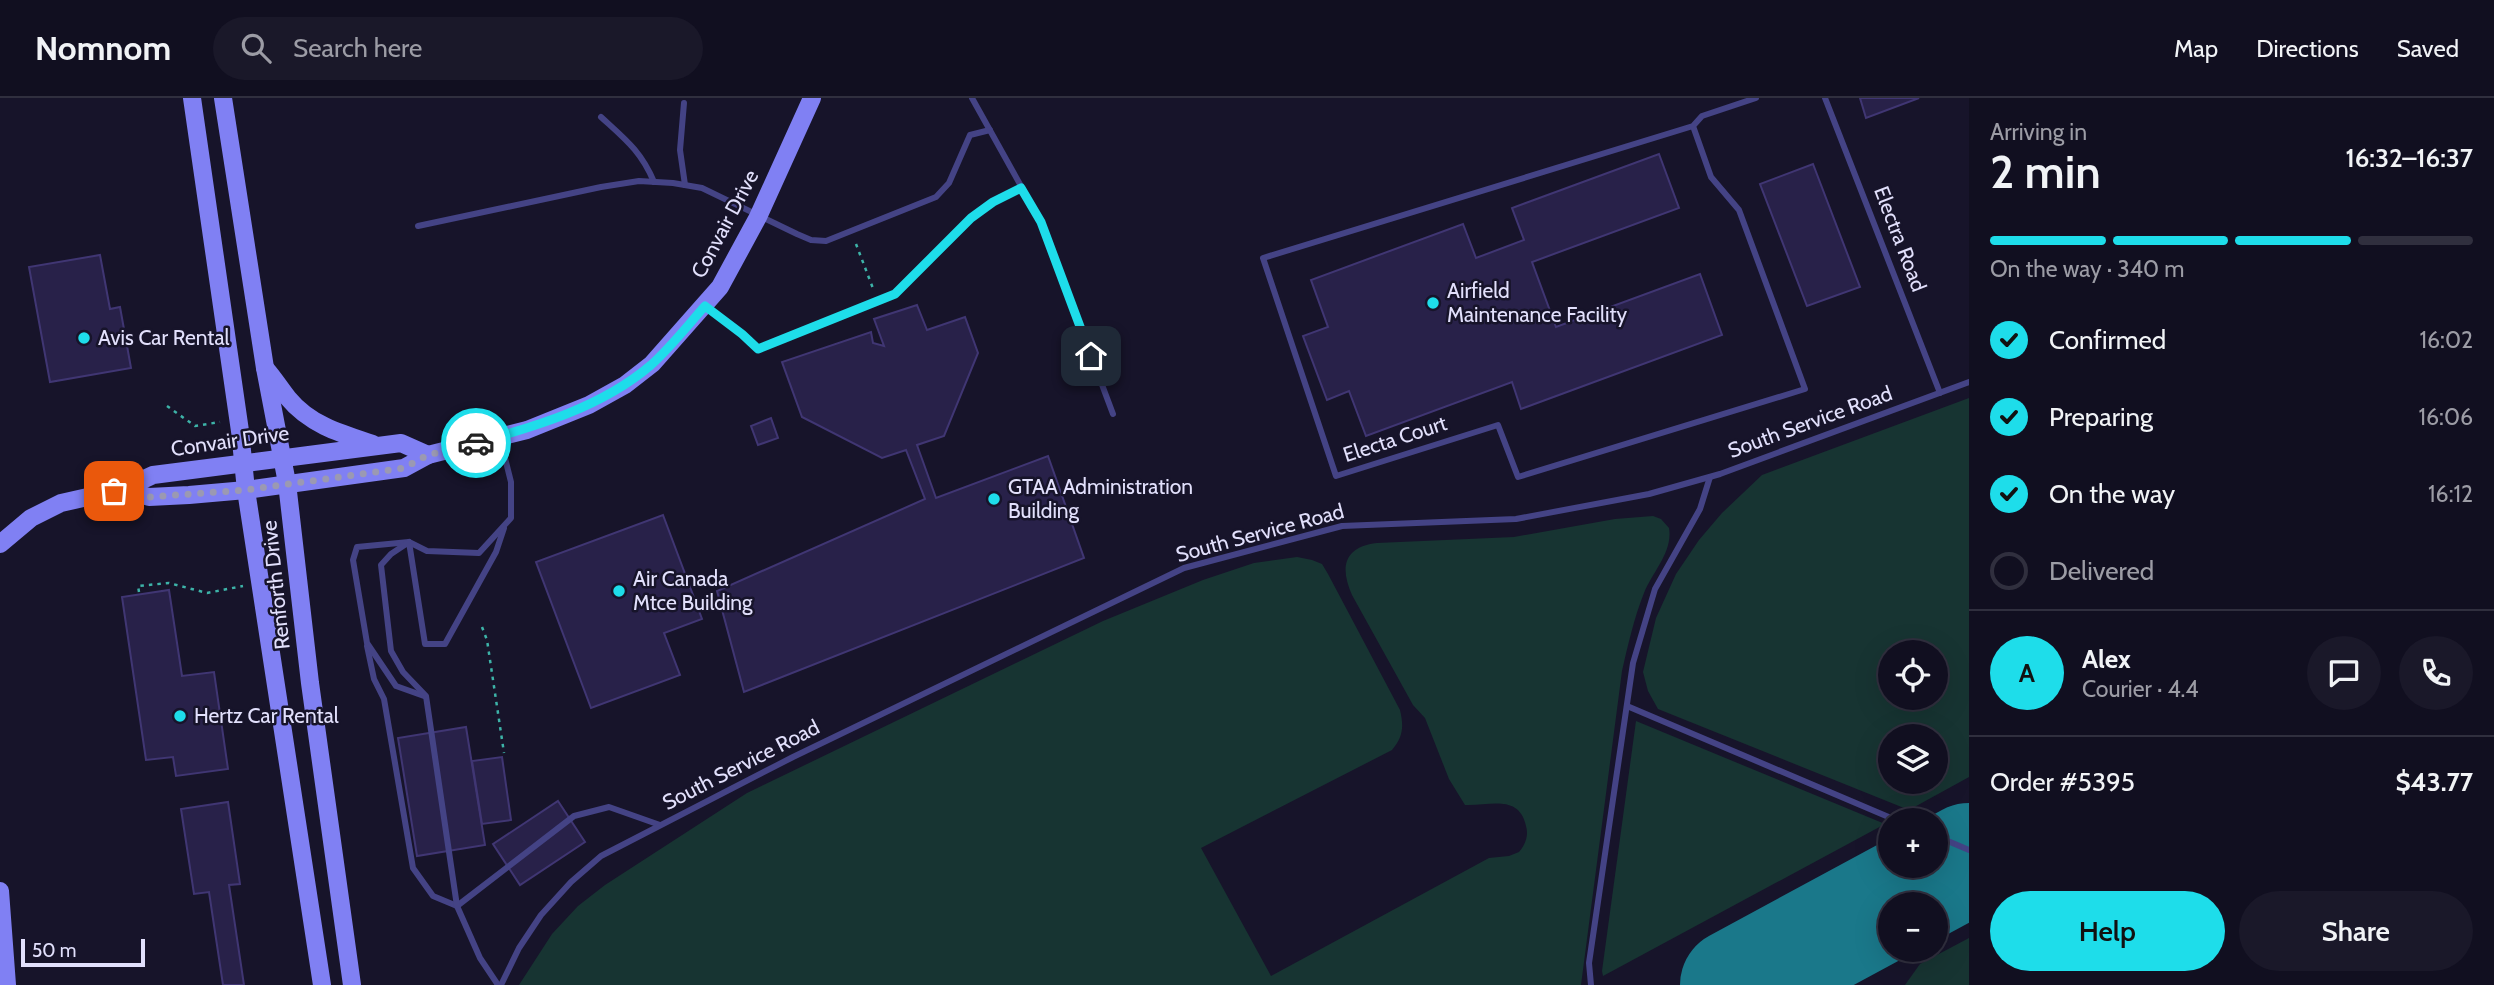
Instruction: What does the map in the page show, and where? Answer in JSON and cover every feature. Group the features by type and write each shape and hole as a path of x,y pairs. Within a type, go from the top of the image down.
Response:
{"main road":[{"name":"Renforth Drive","path":"192,98 246,490 322,985"},
{"name":"Renforth Drive","path":"223,98 265,368 287,483 310,683 352,985"},
{"name":"Convair Drive","path":"123,489 149,497 246,490 404,468 428,455 527,430 589,405 625,385 652,364 705,306 736,262 812,98"},
{"path":"265,368 289,398 309,417 327,429 380,446"},
{"name":"Convair Drive","path":"0,544 31,518 61,503 123,489 153,475 401,443 428,455"},
{"path":"0,891 7,985"}],"lane":[{"path":"972,98 1041,222 1113,414"},
{"path":"1693,126 1702,116 1756,98"},
{"name":"Electra Road","path":"1825,98 1940,393"},
{"path":"684,103 680,150 685,185"},
{"path":"601,117 646,162 654,182"},
{"name":"Electa Court","path":"1693,126 1711,177 1739,210 1805,390 1518,477 1498,425 1336,476 1263,258 1693,126"},
{"path":"418,226 639,181 702,188 811,240 826,240 840,237 936,197 948,183 970,135 990,130"},
{"path":"705,306 758,349 895,294 971,218 993,202 1021,188"},
{"name":"South Service Road","path":"500,985 519,947 534,926 571,882 601,856 805,751 1184,568 1342,526 1516,519 1649,494 1710,477 1969,382"},
{"path":"457,906 433,896 412,868 384,699 374,679 353,560 357,547 409,542 427,551 480,553 512,518 511,482 500,437"},
{"path":"1591,985 1589,963 1633,663 1655,589 1700,509 1710,477"},
{"path":"409,542 425,644 444,644 496,552 505,528"},
{"path":"409,542 391,554 381,565 391,651 404,672 426,696 457,906 480,958 500,985"},
{"path":"367,643 396,686 426,696"},
{"path":"1627,706 1878,813"},
{"path":"457,906 574,816 609,807 660,825"},
{"path":"1948,841 1969,850"}],"path":[{"path":"856,244 878,300"},
{"path":"167,406 195,426 220,422"},
{"path":"139,592 138,586 160,583 207,593 243,586"},
{"path":"482,627 487,640 504,753"}],"green space":[{"path":"1969,398 1969,777 1948,789 1948,724 1878,724 1878,794 1938,794 1913,808 1904,808 1658,709 1648,691 1643,672 1656,618 1676,574 1699,540 1722,513 1762,475"},
{"path":"1653,516 1661,519 1669,528 1668,545 1640,602 1622,671 1581,985 519,985 552,934 578,906 605,885 747,793 1103,621 1203,580 1254,563 1297,557 1322,564 1400,710 1402,727 1392,750 1201,848 1271,976 1489,858 1519,852 1527,837 1522,816 1517,809 1502,804 1465,805 1449,779 1425,718 1413,705 1352,595 1346,576 1347,560 1351,554 1366,545 1377,543 1514,537 1615,519"},
{"path":"1636,721 1878,821 1878,828 1603,976"},
{"path":"1969,938 1969,985 1905,985 1920,964 1948,962 1948,949"}],"building":[{"path":"1860,98 1919,98 1866,118"},
{"name":"Airfield Maintenance Facility","path":"1659,154 1679,208 1532,262 1556,327 1700,274 1722,335 1521,409 1512,382 1366,436 1349,391 1327,400 1303,336 1328,327 1311,280 1463,224 1476,258 1524,240 1512,208"},
{"path":"1813,164 1860,287 1807,306 1760,184"},
{"name":"Avis Car Rental","path":"100,255 110,309 120,307 131,368 50,382 29,267"},
{"name":"GTAA Administration Building","path":"917,305 927,330 965,317 978,353 944,436 917,445 936,498 1048,456 1084,558 744,692 717,591 925,499 906,450 882,458 802,417 782,362 871,332 873,343 884,346 874,319"},
{"path":"771,418 778,438 758,445 751,426"},
{"name":"Air Canada Mtce Building","path":"663,515 702,619 664,633 680,675 591,708 536,562"},
{"name":"Hertz Car Rental","path":"169,590 182,676 214,672 228,769 176,776 173,757 146,760 122,597"},
{"path":"466,727 485,845 417,856 398,738"},
{"path":"502,757 511,820 482,824 472,761"},
{"path":"558,801 585,842 520,885 493,844"},
{"path":"228,802 240,884 229,885 244,985 223,985 209,892 194,894 181,809"}],"taxiway":[{"path":"1799,985 1878,914"}],"runway":[{"path":"1736,985 1969,859"}],"way so far":[{"path":"114,491 123,489 149,497 246,490 404,468 428,455 476,443"}],"place":[{"name":"Airfield Maintenance Facility","path":"1433,303"},
{"name":"Avis Car Rental","path":"84,338"},
{"name":"GTAA Administration Building","path":"994,499"},
{"name":"Air Canada Mtce Building","path":"619,591"},
{"name":"Hertz Car Rental","path":"180,716"}],"route":[{"path":"476,443 527,430 589,405 625,385 652,364 705,306 758,349 895,294 971,218 993,202 1021,188 1041,222 1091,356"}]}
